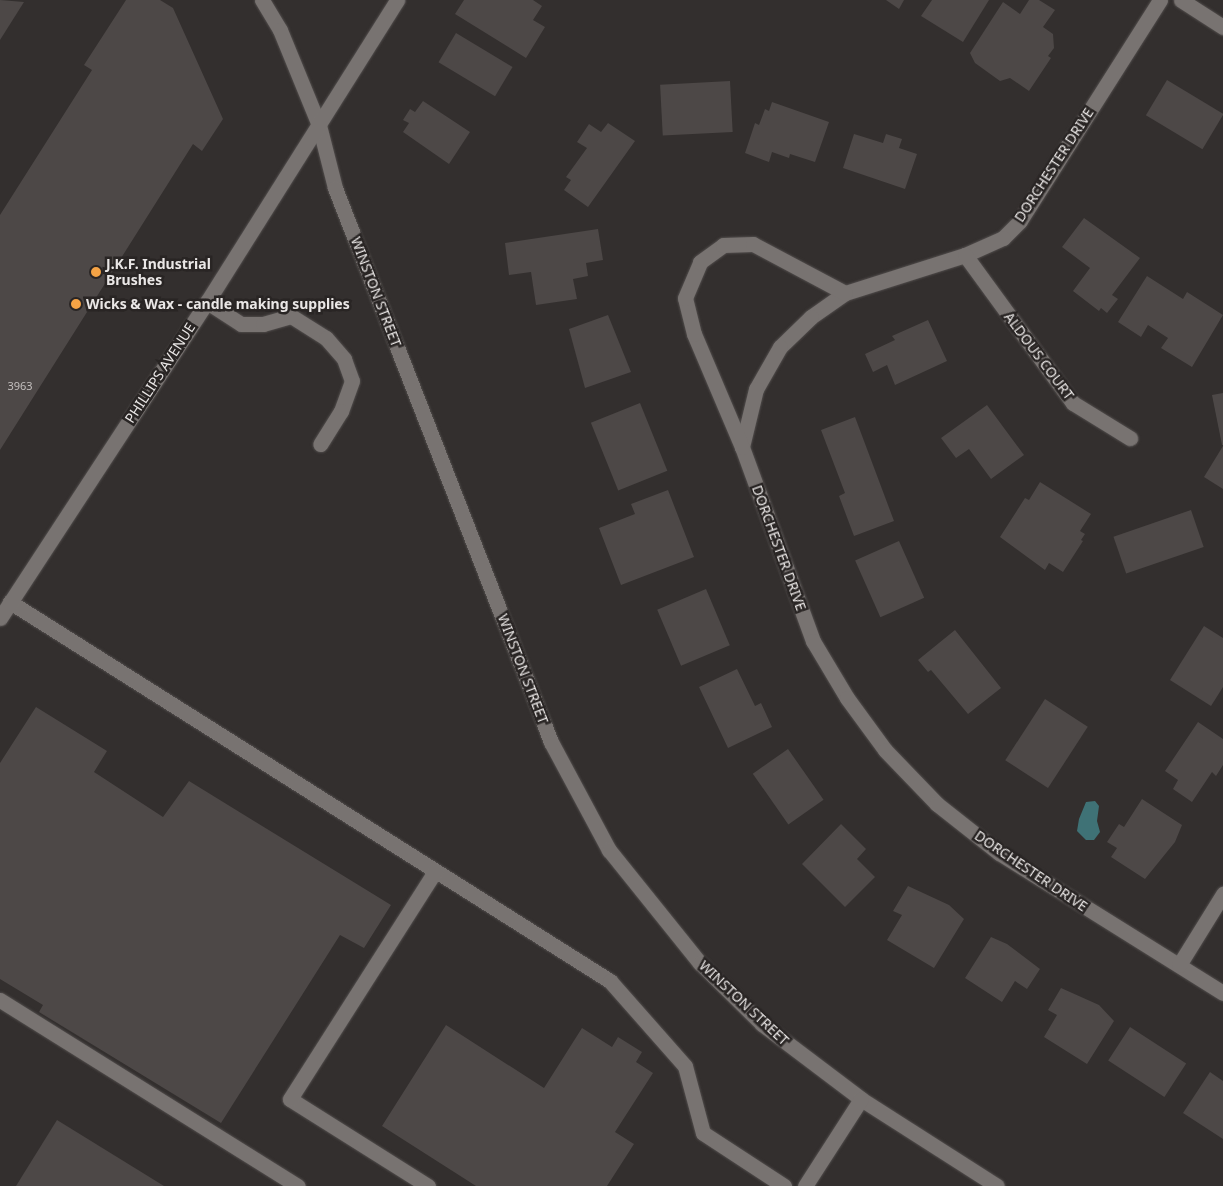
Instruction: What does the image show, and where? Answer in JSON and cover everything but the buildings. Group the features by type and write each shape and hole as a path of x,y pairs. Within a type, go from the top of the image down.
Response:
{"street":[{"name":"WINSTON STREET","path":"262,0 280,30 319,126 335,188 551,742 609,850 707,970 762,1024 861,1099 998,1186"},
{"name":"PHILLIPS AVENUE","path":"0,618 207,302 319,126 396,0"},
{"name":"DORCHESTER DRIVE","path":"742,447 756,389 780,346 811,317 845,294 965,254 1003,238 1020,221 1160,0"},
{"path":"1181,0 1223,26"},
{"name":"DORCHESTER DRIVE","path":"845,294 753,244 724,245 700,262 685,298 694,334 742,447 813,641 847,698 885,750 936,804 998,853 1223,993"},
{"name":"ALDOUS COURT","path":"965,254 1073,403 1130,438"},
{"path":"207,302 242,324 262,324 291,316 326,338 344,359 352,381 341,411 320,444"},
{"path":"10,602 610,981 685,1066 703,1132 784,1186"},
{"path":"428,1186 290,1099 435,871"},
{"path":"1179,965 1223,894"},
{"path":"0,1000 298,1186"},
{"path":"805,1186 861,1099"}],"water":[{"path":"1095,801 1099,806 1097,821 1100,832 1094,840 1086,840 1077,831 1079,819 1086,802"}],"place":[{"name":"J.K.F. Industrial Brushes","path":"96,272"},
{"name":"Wicks & Wax - candle making supplies","path":"76,304"}]}
